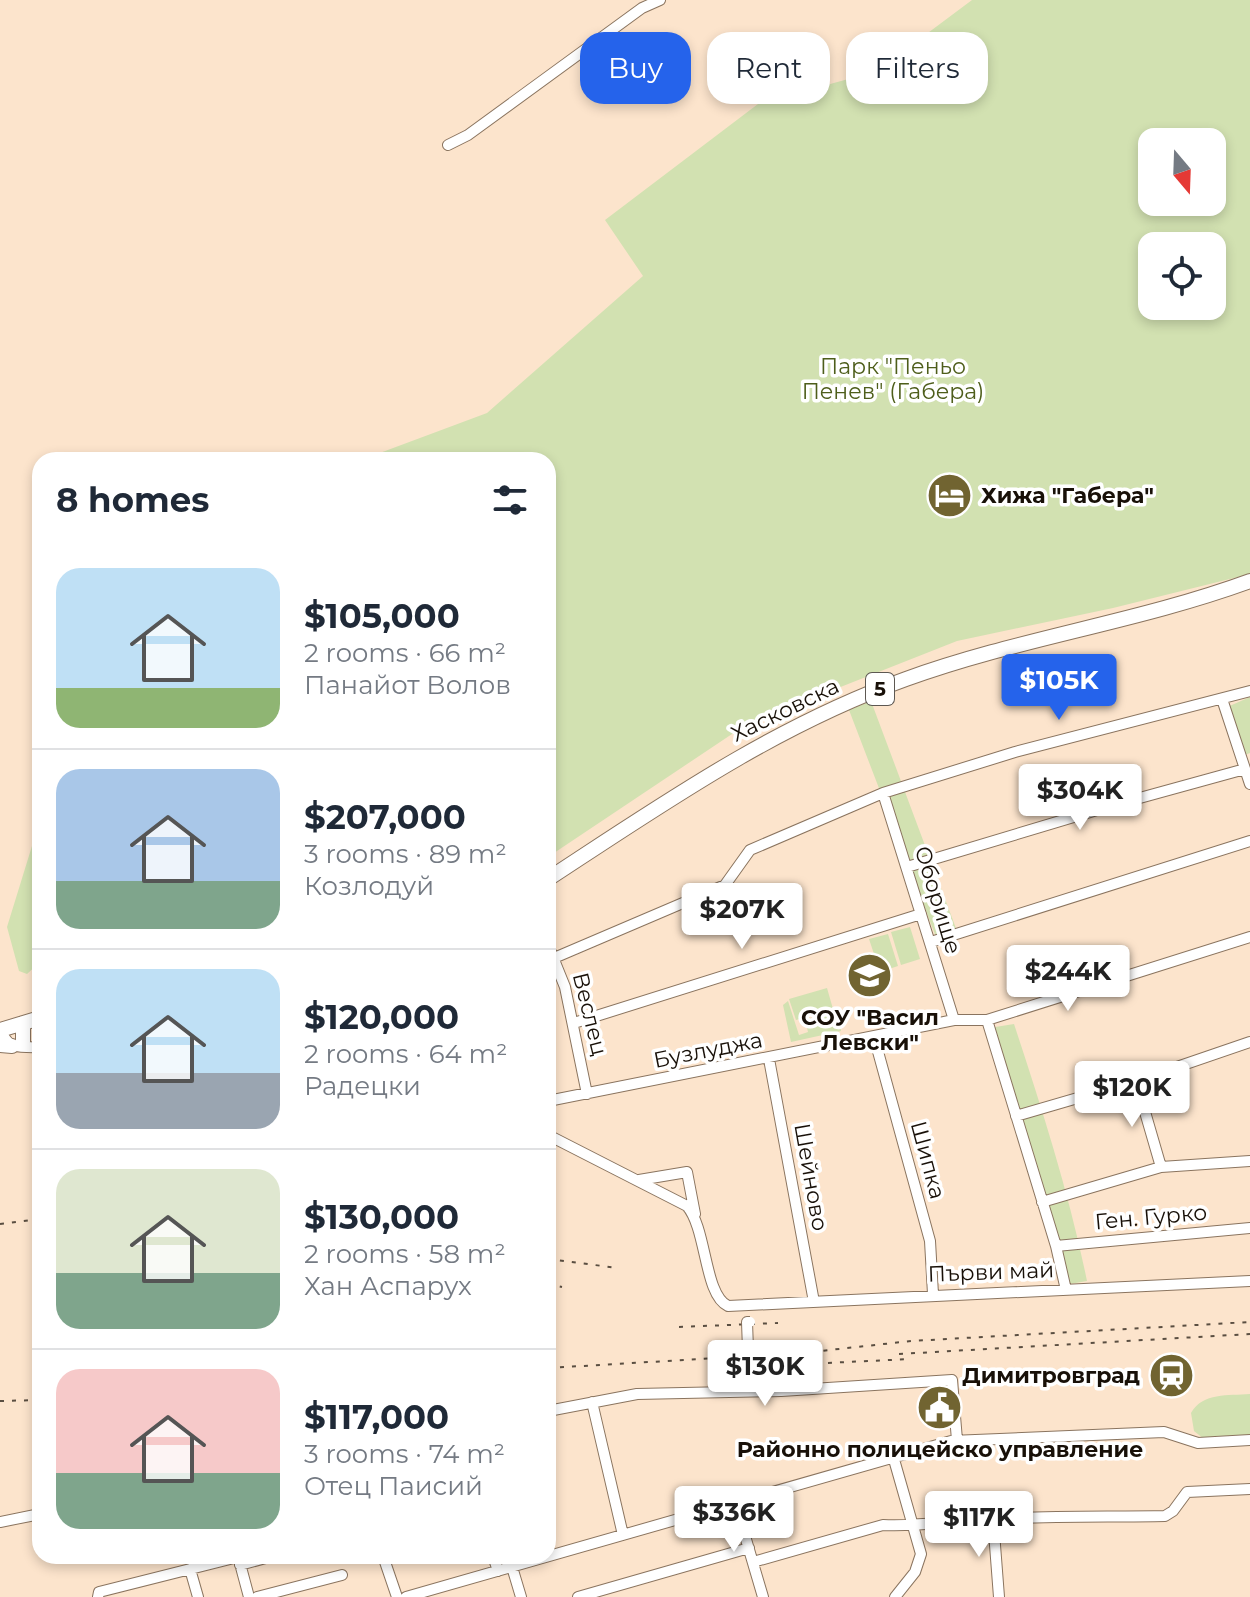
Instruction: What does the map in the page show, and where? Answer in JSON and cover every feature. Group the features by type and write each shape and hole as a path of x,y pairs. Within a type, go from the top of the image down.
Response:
{"main road":[{"name":"Хасковска","path":"556,874 762,743 849,701 907,678 977,657 1250,581"},
{"path":"16,1037 32,1024"}],"street":[{"path":"448,145 468,135 642,8 660,0"},
{"path":"556,957 725,885 750,850 883,793 1015,752 1250,691"},
{"path":"1222,699 1250,784"},
{"path":"907,867 1245,769"},
{"name":"Оборище","path":"883,793 954,1020"},
{"path":"931,942 1250,841"},
{"path":"574,1023 921,914"},
{"name":"Бузлуджа","path":"556,1100 954,1020 987,1020 1250,937"},
{"name":"Веслец","path":"556,964 574,1023 587,1094"},
{"path":"987,1020 1056,1246 1066,1290"},
{"name":"Шипка","path":"874,1037 930,1241 933,1294"},
{"path":"1016,1116 1136,1081 1250,1042"},
{"name":"Шейново","path":"769,1059 814,1302"},
{"path":"1136,1081 1161,1167"},
{"path":"556,1139 687,1206 697,1220"},
{"path":"1042,1202 1161,1167 1250,1161"},
{"path":"638,1180 687,1172 697,1220"},
{"name":"Първи май","path":"697,1220 717,1297 723,1304 734,1306 1250,1281"},
{"name":"Ген. Гурко","path":"1056,1246 1250,1228"},
{"path":"749,1377 747,1322 750,1322"},
{"path":"556,1409 669,1392 781,1391 952,1380 957,1440"},
{"path":"592,1402 623,1535"},
{"path":"556,1554 957,1440 1164,1432 1198,1443 1250,1440"},
{"path":"893,1456 921,1554 919,1563 895,1597"},
{"path":"753,1562 883,1525 900,1527 993,1519 1165,1516 1173,1511 1187,1492 1250,1489"},
{"path":"735,1502 763,1597"},
{"path":"0,1522 32,1516"},
{"path":"993,1519 999,1597"},
{"path":"578,1597 749,1548"},
{"path":"98,1597 99,1592 214,1564"},
{"path":"240,1564 249,1597"},
{"path":"386,1564 397,1597"},
{"path":"496,1564 498,1571"},
{"path":"406,1597 522,1564"},
{"path":"512,1567 521,1597"},
{"path":"190,1569 198,1597"},
{"path":"257,1597 342,1575"}],"green space":[{"name":"Парк \"Пеньо Пенев\" (Габера)","path":"972,0 1250,0 1250,574 1113,608 957,641 747,724 556,852 556,452 382,452 487,413 643,276 605,220 758,104 830,104 830,84 846,80 846,104 988,104 988,32 929,32"},
{"path":"1250,697 1250,753 1242,756 1225,708"},
{"path":"871,701 957,931 936,937 849,710"},
{"path":"32,846 32,969 27,974 19,971 7,927"},
{"path":"910,927 920,959 901,965 891,932"},
{"path":"888,934 898,966 880,972 869,939"},
{"path":"827,988 833,1009 796,1020 789,999"},
{"path":"788,1001 799,1035 808,1032 805,1020 837,1011 841,1031 791,1042 783,1005"},
{"path":"1014,1024 1045,1119 1087,1281 1064,1285 989,1028"},
{"path":"1250,1394 1250,1436 1204,1439 1194,1431 1191,1413 1202,1401 1217,1396"}],"railway":[{"path":"0,1224 32,1220"},
{"path":"556,1260 618,1268"},
{"path":"556,1286 562,1287"},
{"path":"556,1368 802,1353 911,1341 1250,1322"},
{"path":"679,1327 778,1323"},
{"path":"899,1354 1250,1334"},
{"path":"804,1364 911,1359"},
{"path":"0,1401 32,1400"}],"place":[{"name":"Хижа \"Габера\"","path":"950,495"},
{"name":"СОУ \"Васил Левски\"","path":"870,976"},
{"name":"Димитровград","path":"1171,1375"},
{"name":"Районно полицейско управление","path":"940,1408"}]}
